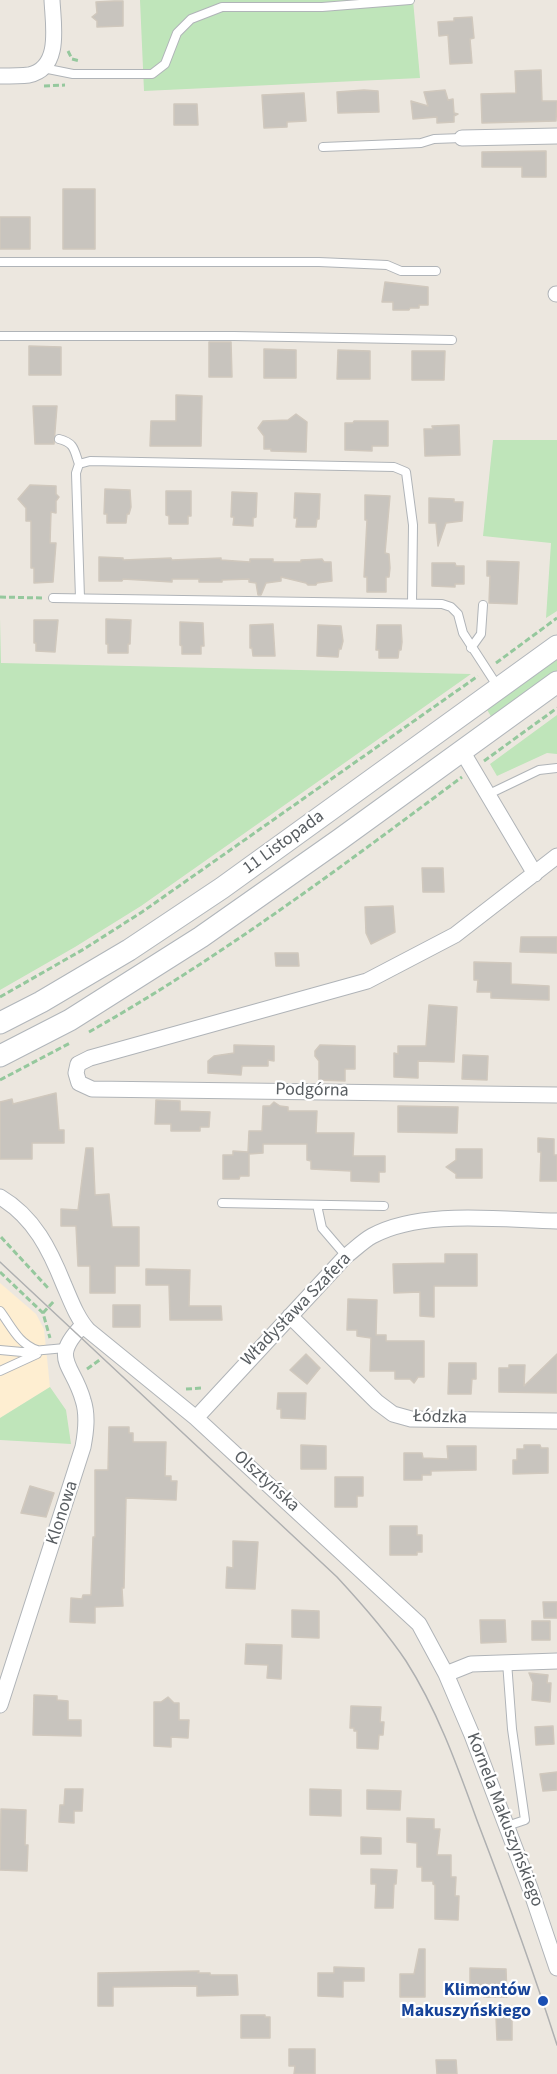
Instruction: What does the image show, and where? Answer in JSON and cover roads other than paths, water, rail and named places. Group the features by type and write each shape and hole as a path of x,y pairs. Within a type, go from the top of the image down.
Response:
{"main road":[{"name":"11 Listopada","path":"2,1021 76,982 166,925 274,850 492,679 557,646"},
{"name":"11 Listopada","path":"0,1056 70,1020 153,969 339,840 557,682"}],"street":[{"path":"0,76 30,75 43,68 51,57 54,44 52,2"},
{"path":"462,138 557,136"},
{"path":"462,751 535,874 557,856"},
{"name":"Podgórna","path":"535,874 455,935 367,981 90,1058 78,1064 76,1073 79,1083 92,1089 557,1095"},
{"name":"Olsztyńska","path":"0,1197 21,1212 44,1240 83,1325 196,1418 408,1612 428,1637 446,1674"},
{"name":"Władysława Szafera","path":"196,1418 346,1256 371,1237 390,1229 424,1220 557,1221"},
{"name":"Łódzka","path":"290,1316 377,1402 393,1414 411,1419 557,1421"},
{"path":"65,1348 83,1325"},
{"name":"Klonowa","path":"0,1706 68,1497 84,1440 86,1419 83,1400 67,1365 65,1348"},
{"path":"446,1674 471,1664 557,1661"},
{"name":"Kornela Makuszyńskiego","path":"446,1674 507,1827 557,1968"}],"lane":[{"path":"43,68 73,74 152,74 165,64 177,33 191,19 222,7 322,7 410,0"},
{"path":"323,147 421,143 434,139 462,138"},
{"path":"0,262 319,262 387,265 401,271 436,271"},
{"path":"0,336 234,336 453,340"},
{"path":"59,439 72,444 79,464 76,473 80,598"},
{"path":"79,464 90,461 394,467 406,472 413,525 412,603"},
{"path":"53,598 442,604 451,607 458,614 463,633 492,679"},
{"path":"471,648 481,634 483,605"},
{"path":"489,794 539,770 557,768"},
{"path":"222,1203 384,1206"},
{"path":"318,1205 322,1228 346,1256"},
{"path":"0,1311 26,1346 42,1351"},
{"path":"0,1350 42,1351 65,1348"},
{"path":"0,1371 42,1351"},
{"path":"507,1662 512,1729 525,1820 507,1827"}],"tram line":[{"path":"0,1262 337,1577 406,1661 438,1720 455,1761 519,1933 557,2045"}],"place":[{"name":"Klimontów Makuszyńskiego","path":"543,2001"}]}
